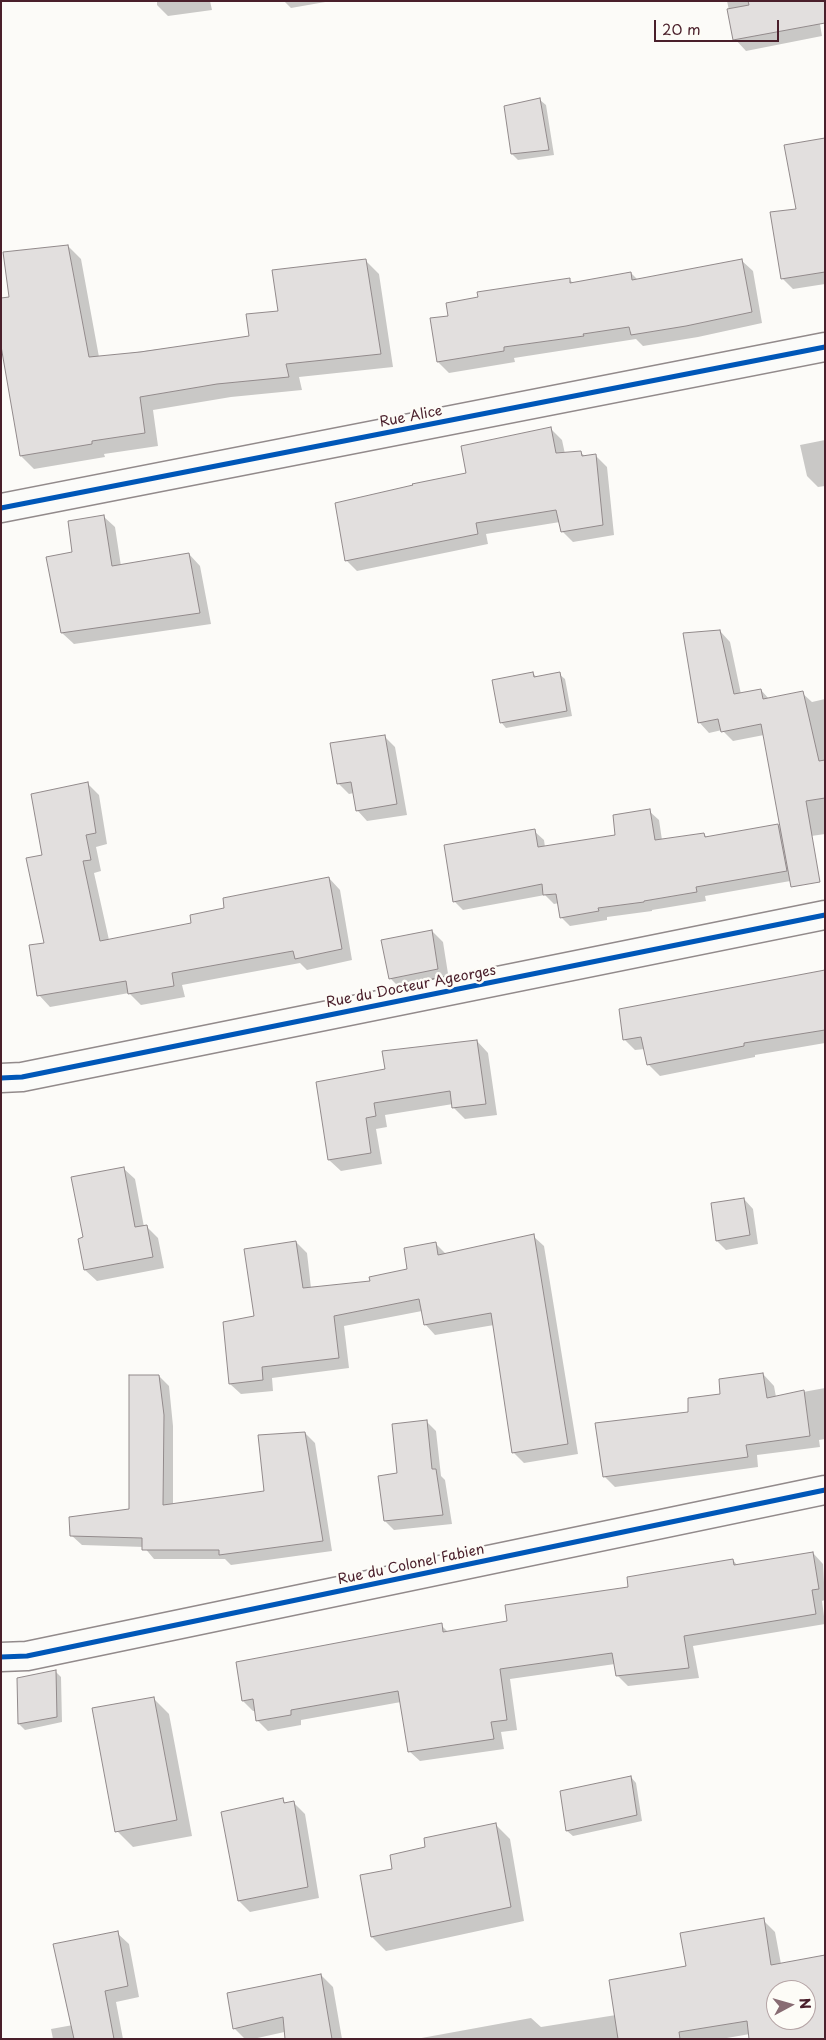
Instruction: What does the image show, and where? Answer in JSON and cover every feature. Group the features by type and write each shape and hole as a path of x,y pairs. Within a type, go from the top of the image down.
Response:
{"street":[{"name":"Rue Alice","path":"1,508 825,347"},
{"name":"Rue du Docteur Ageorges","path":"1,1078 22,1077 825,915"},
{"name":"Rue du Colonel Fabien","path":"1,1657 27,1656 825,1490"}],"building":[{"path":"748,1 825,1 825,23 733,40 727,9 749,5"},
{"path":"540,98 549,150 511,154 504,106"},
{"path":"825,138 825,272 781,279 770,212 796,209 784,145"},
{"path":"68,245 89,357 140,352 249,336 246,314 278,311 272,270 366,259 381,354 286,364 289,377 217,384 140,397 145,433 92,441 92,444 20,456 1,346 1,298 9,297 3,252"},
{"path":"742,259 752,312 631,335 629,327 583,334 584,336 504,347 504,351 437,362 430,318 448,316 446,303 478,297 477,292 570,278 570,283 631,272 632,280"},
{"path":"551,427 556,453 581,451 582,456 596,454 603,525 561,532 556,510 476,523 478,534 345,561 335,503 466,473 461,446"},
{"path":"104,515 112,566 189,553 200,613 61,633 46,557 72,552 68,521"},
{"path":"720,630 734,694 761,689 763,699 803,691 819,761 825,760 825,798 806,801 820,882 791,887 761,724 721,732 718,719 698,723 683,633"},
{"path":"533,672 534,677 560,672 567,711 500,723 492,680"},
{"path":"385,735 397,804 356,811 351,782 337,784 330,743"},
{"path":"88,782 96,833 86,835 91,860 83,861 100,941 191,923 190,915 224,908 223,898 329,877 342,949 295,959 293,951 172,973 174,986 128,994 126,981 37,996 29,945 44,943 26,858 42,855 31,794"},
{"path":"650,809 655,840 704,833 705,837 778,824 787,871 696,887 697,892 598,908 599,911 560,918 556,894 543,895 542,884 453,902 444,845 535,829 538,847 615,835 613,815"},
{"path":"432,930 438,969 389,979 381,940"},
{"path":"825,970 825,1030 744,1043 744,1046 647,1065 641,1037 623,1040 619,1009"},
{"path":"477,1040 486,1104 452,1108 450,1091 374,1103 376,1116 366,1118 371,1153 328,1160 316,1082 385,1069 382,1051"},
{"path":"124,1167 135,1227 147,1225 153,1257 84,1270 78,1239 83,1237 71,1177"},
{"path":"744,1198 750,1235 716,1241 711,1203"},
{"path":"534,1234 568,1444 512,1453 491,1313 424,1325 419,1299 334,1316 339,1358 262,1367 263,1380 229,1384 223,1322 254,1316 244,1249 296,1241 303,1288 370,1281 369,1277 407,1269 404,1248 436,1242 438,1255"},
{"path":"763,1373 767,1398 804,1390 810,1436 746,1445 748,1457 603,1477 595,1423 688,1412 688,1398 720,1394 719,1379"},
{"path":"129,1375 159,1375 164,1415 163,1505 264,1491 258,1435 305,1432 323,1541 219,1555 219,1550 142,1550 142,1538 70,1536 69,1517 129,1509"},
{"path":"427,1420 432,1469 436,1469 443,1515 384,1521 378,1476 397,1473 392,1424"},
{"path":"813,1552 819,1589 812,1590 816,1614 684,1636 689,1668 616,1676 612,1653 500,1669 507,1720 491,1722 494,1739 408,1752 398,1691 291,1710 291,1715 256,1721 253,1699 242,1701 236,1662 442,1623 443,1632 507,1621 505,1605 628,1587 627,1577 733,1559 734,1565"},
{"path":"56,1670 57,1717 18,1724 17,1678"},
{"path":"154,1697 177,1820 115,1832 92,1708"},
{"path":"631,1776 637,1815 566,1831 560,1791"},
{"path":"283,1798 284,1803 294,1801 308,1887 238,1901 221,1812"},
{"path":"496,1823 511,1907 371,1937 360,1875 392,1869 390,1855 425,1847 424,1838"},
{"path":"764,1918 771,1965 825,1955 825,2039 749,2039 747,2021 679,2032 680,2039 618,2039 609,1980 686,1966 680,1933"},
{"path":"118,1931 128,1986 105,1991 114,2039 74,2039 53,1944"},
{"path":"321,1974 332,2039 285,2039 283,2017 233,2029 227,1993"}],"cycle path":[{"path":"1,508 825,347"},
{"path":"1,1078 22,1077 825,915"},
{"path":"1,1657 27,1656 825,1490"}]}
